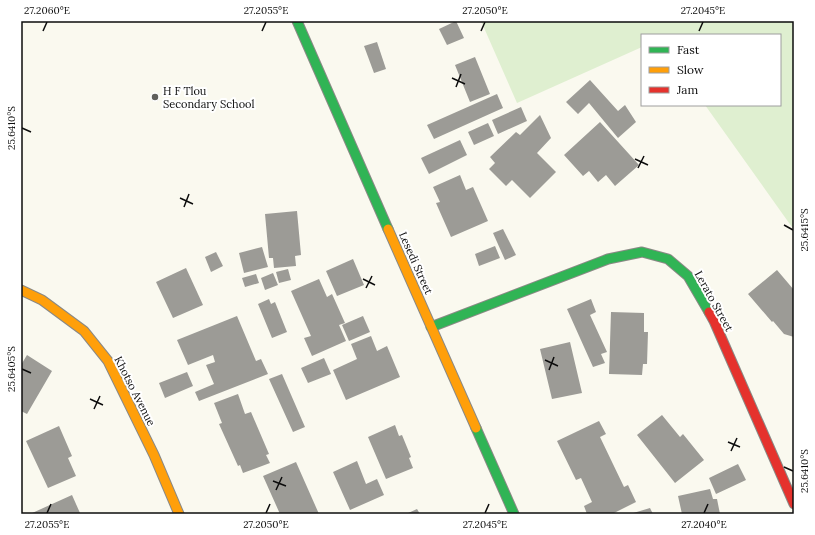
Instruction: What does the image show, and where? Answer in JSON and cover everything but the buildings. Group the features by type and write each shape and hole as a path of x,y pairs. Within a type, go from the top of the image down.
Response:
{"street":[{"name":"Lesedi Street","path":"297,21 514,514"},
{"name":"Lerato Street","path":"431,328 608,259 642,252 668,259 688,276 714,321 794,504"},
{"name":"Khotso Avenue","path":"21,290 42,300 84,331 108,361 154,455 179,514"}],"green space":[{"path":"481,21 794,21 794,230 706,106 781,106 781,34 641,34 641,47 517,103"}],"traffic: fast":[{"path":"297,21 388,229"},
{"path":"431,327 608,259 642,252 668,259 688,276 709,312"},
{"path":"476,428 514,514"}],"traffic: slow":[{"path":"388,229 476,428"},
{"path":"21,290 42,300 84,331 108,361 154,455 179,514"}],"traffic: jam":[{"path":"709,312 794,504"}],"place":[{"name":"H F Tlou Secondary School","path":"155,97"}]}
